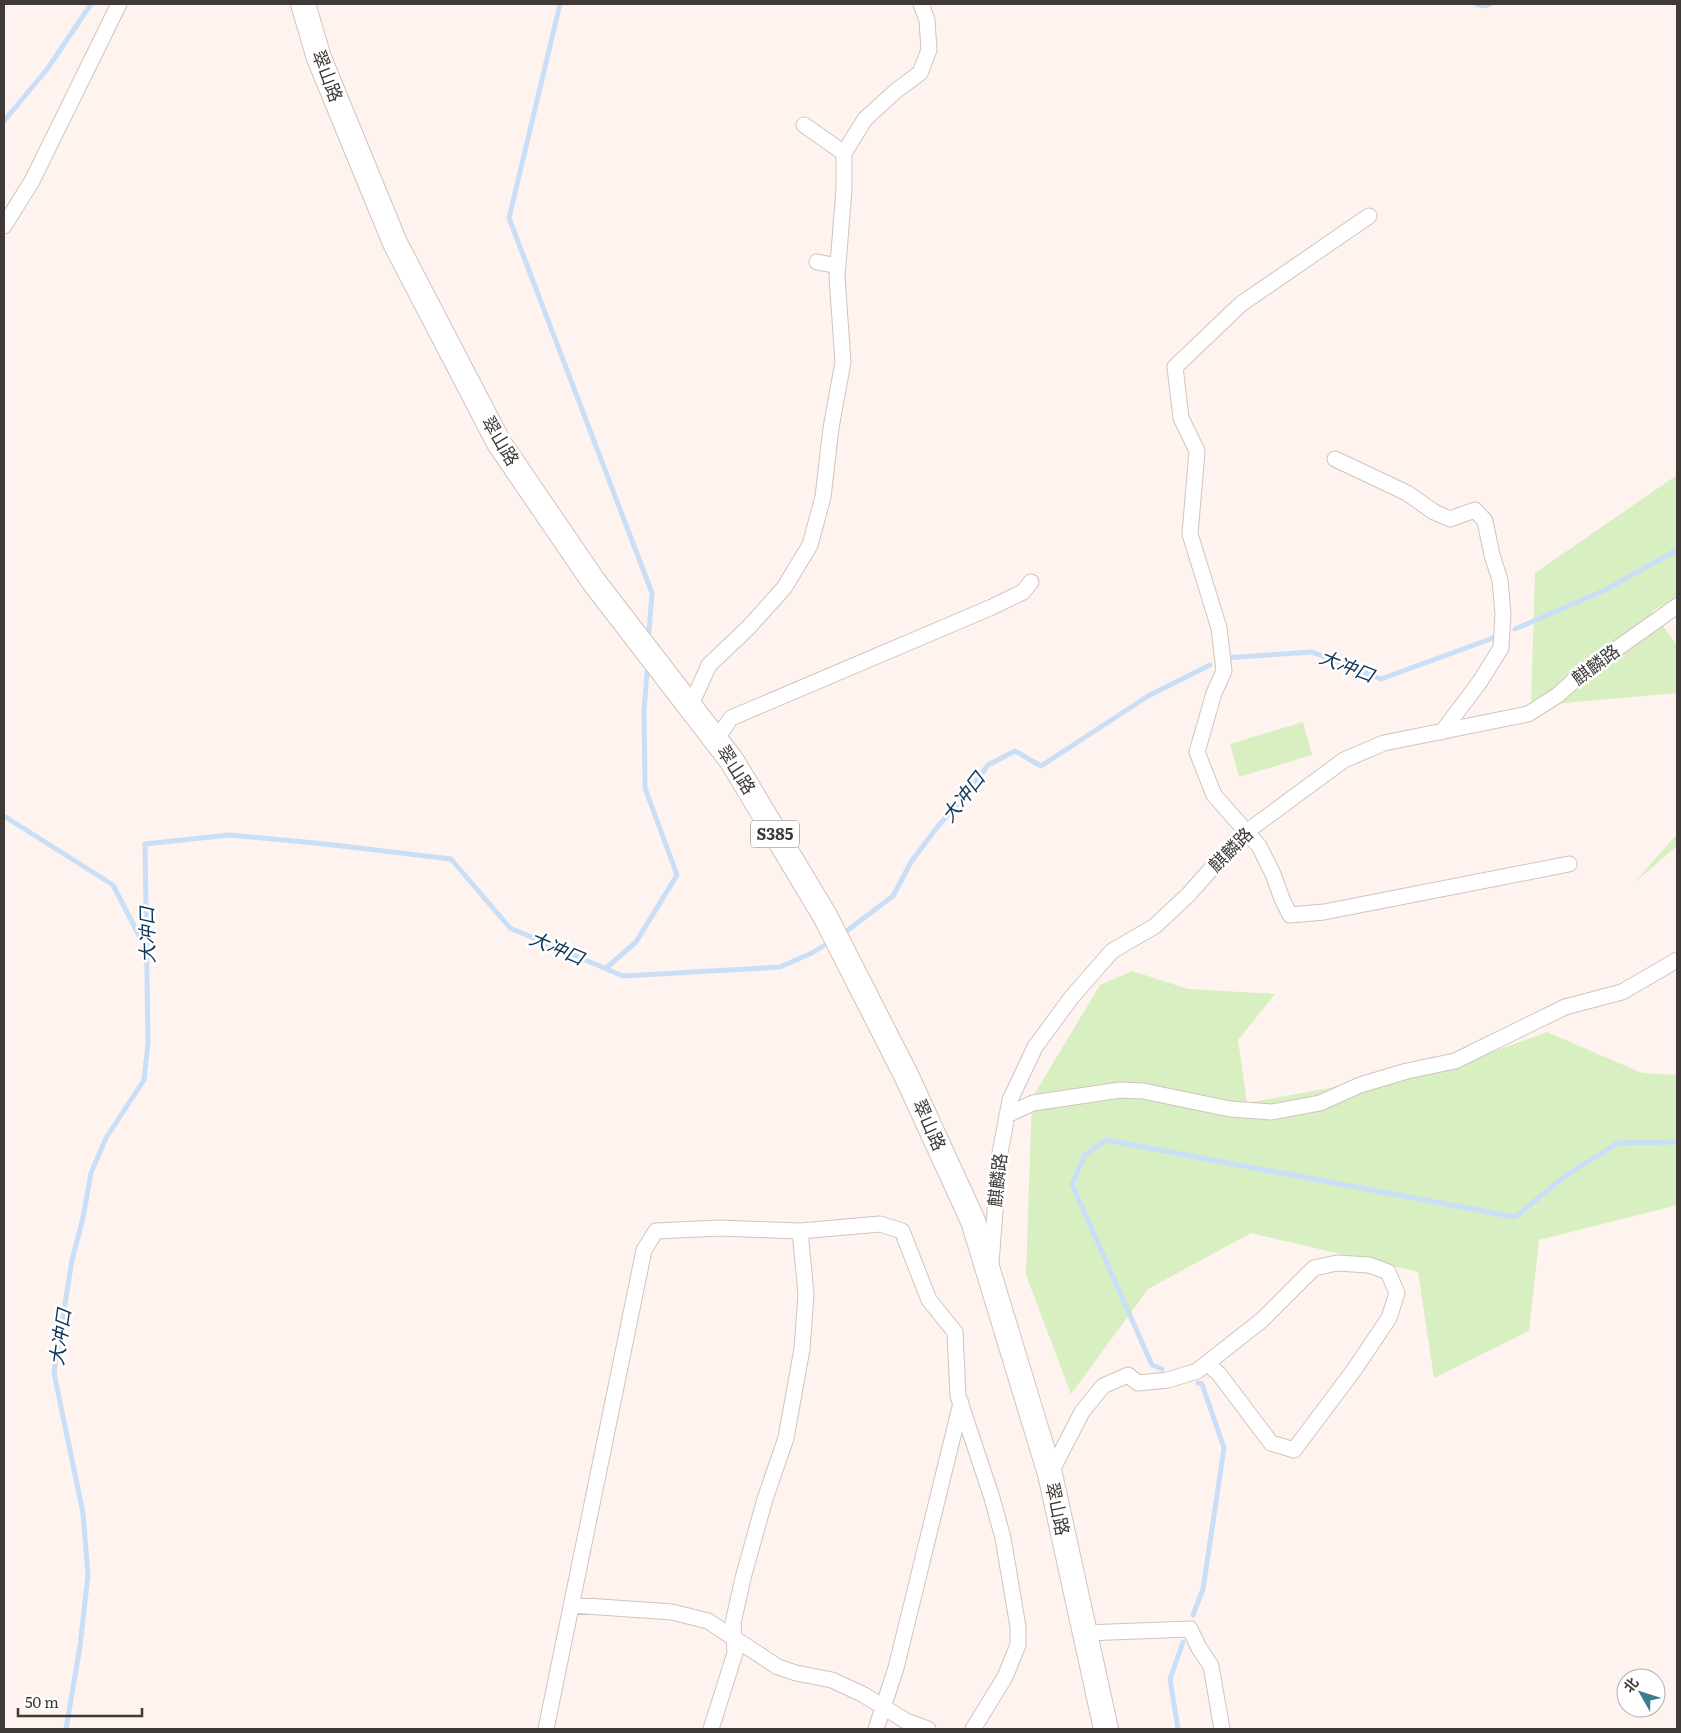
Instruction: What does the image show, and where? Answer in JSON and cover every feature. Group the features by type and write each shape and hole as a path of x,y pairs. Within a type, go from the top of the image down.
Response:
{"main road":[{"name":"翠山路","path":"303,4 319,58 395,243 499,443 594,582 732,761 825,916 903,1069 972,1221 1050,1474 1106,1729"}],"street":[{"path":"4,226 32,181 118,4"},
{"path":"690,707 709,665 748,628 784,588 810,545 823,497 831,428 843,362 836,277 844,189 844,153 865,120 897,90 920,73 929,50 928,20 921,4"},
{"path":"804,125 844,153"},
{"path":"1369,216 1242,304 1175,367 1181,418 1197,451 1190,534 1219,628 1224,671 1214,693 1197,752 1214,795 1259,846 1290,915 1324,912 1569,864"},
{"path":"817,262 838,266"},
{"path":"1335,459 1407,493 1434,512 1450,519 1475,510 1485,521 1492,555 1500,580 1503,614 1500,648 1479,684 1442,732"},
{"path":"716,740 731,718 992,607 1023,592 1031,582"},
{"name":"麒麟路","path":"990,1280 999,1158 1010,1100 1035,1046 1071,998 1112,951 1155,926 1188,895 1247,832 1344,760 1384,743 1528,714 1558,695 1580,674 1677,606"},
{"path":"1007,1115 1033,1103 1120,1090 1143,1091 1238,1110 1272,1112 1320,1103 1360,1085 1407,1071 1455,1061 1565,1007 1622,992 1677,960"},
{"path":"546,1729 644,1250 656,1231 720,1228 800,1231 880,1224 902,1231 929,1300 954,1332 958,1396 992,1498 1003,1538 1018,1627 1018,1645 1005,1678 973,1729"},
{"path":"711,1729 735,1653 733,1624 743,1578 765,1499 786,1438 802,1349 806,1294 800,1231"},
{"path":"1050,1474 1082,1412 1103,1386 1128,1375 1138,1383 1168,1380 1197,1371 1207,1363 1262,1320 1314,1268 1337,1263 1369,1266 1388,1272 1397,1293 1389,1318 1354,1370 1294,1450 1271,1443 1219,1374 1207,1363"},
{"path":"876,1729 896,1668 961,1403"},
{"path":"571,1605 672,1612 708,1621 778,1667 796,1673 832,1680 864,1695 906,1721 928,1729"},
{"path":"1084,1633 1190,1629 1199,1648 1211,1666 1222,1729"}],"green space":[{"path":"1677,475 1677,597 1652,611 1677,645 1677,693 1531,706 1535,573"},
{"path":"1303,722 1312,755 1239,777 1230,744"},
{"path":"1677,834 1677,846 1635,882"},
{"path":"1132,971 1188,989 1275,994 1238,1040 1247,1103 1460,1064 1547,1032 1642,1073 1677,1075 1677,1205 1539,1240 1529,1331 1434,1378 1418,1272 1251,1233 1148,1289 1071,1394 1026,1275 1032,1098 1100,985"}],"waterway":[{"path":"4,121 48,68 91,4"},
{"path":"560,4 509,218 652,593 649,632"},
{"path":"1476,4 1485,6 1490,4"},
{"name":"大冲口","path":"1515,629 1603,591 1677,550"},
{"name":"大冲口","path":"1224,658 1312,652 1381,679 1493,638"},
{"name":"大冲口","path":"848,930 893,896 911,862 938,826 967,794 988,765 1015,751 1041,766 1148,696 1210,665"},
{"path":"606,968 636,942 677,875 645,788 644,711 647,672"},
{"path":"4,816 113,885 145,947"},
{"name":"大冲口","path":"66,1729 80,1646 88,1575 83,1513 54,1373 72,1260 83,1218 91,1173 106,1138 144,1080 148,1043 145,844 229,835 451,859 510,928 623,976 780,967 823,946"},
{"path":"1162,1369 1152,1365 1072,1184 1085,1155 1106,1140 1515,1217 1565,1176 1618,1143 1677,1142"},
{"path":"1193,1615 1203,1589 1224,1448 1202,1384 1198,1383"},
{"path":"1178,1729 1170,1679 1183,1642"}]}
